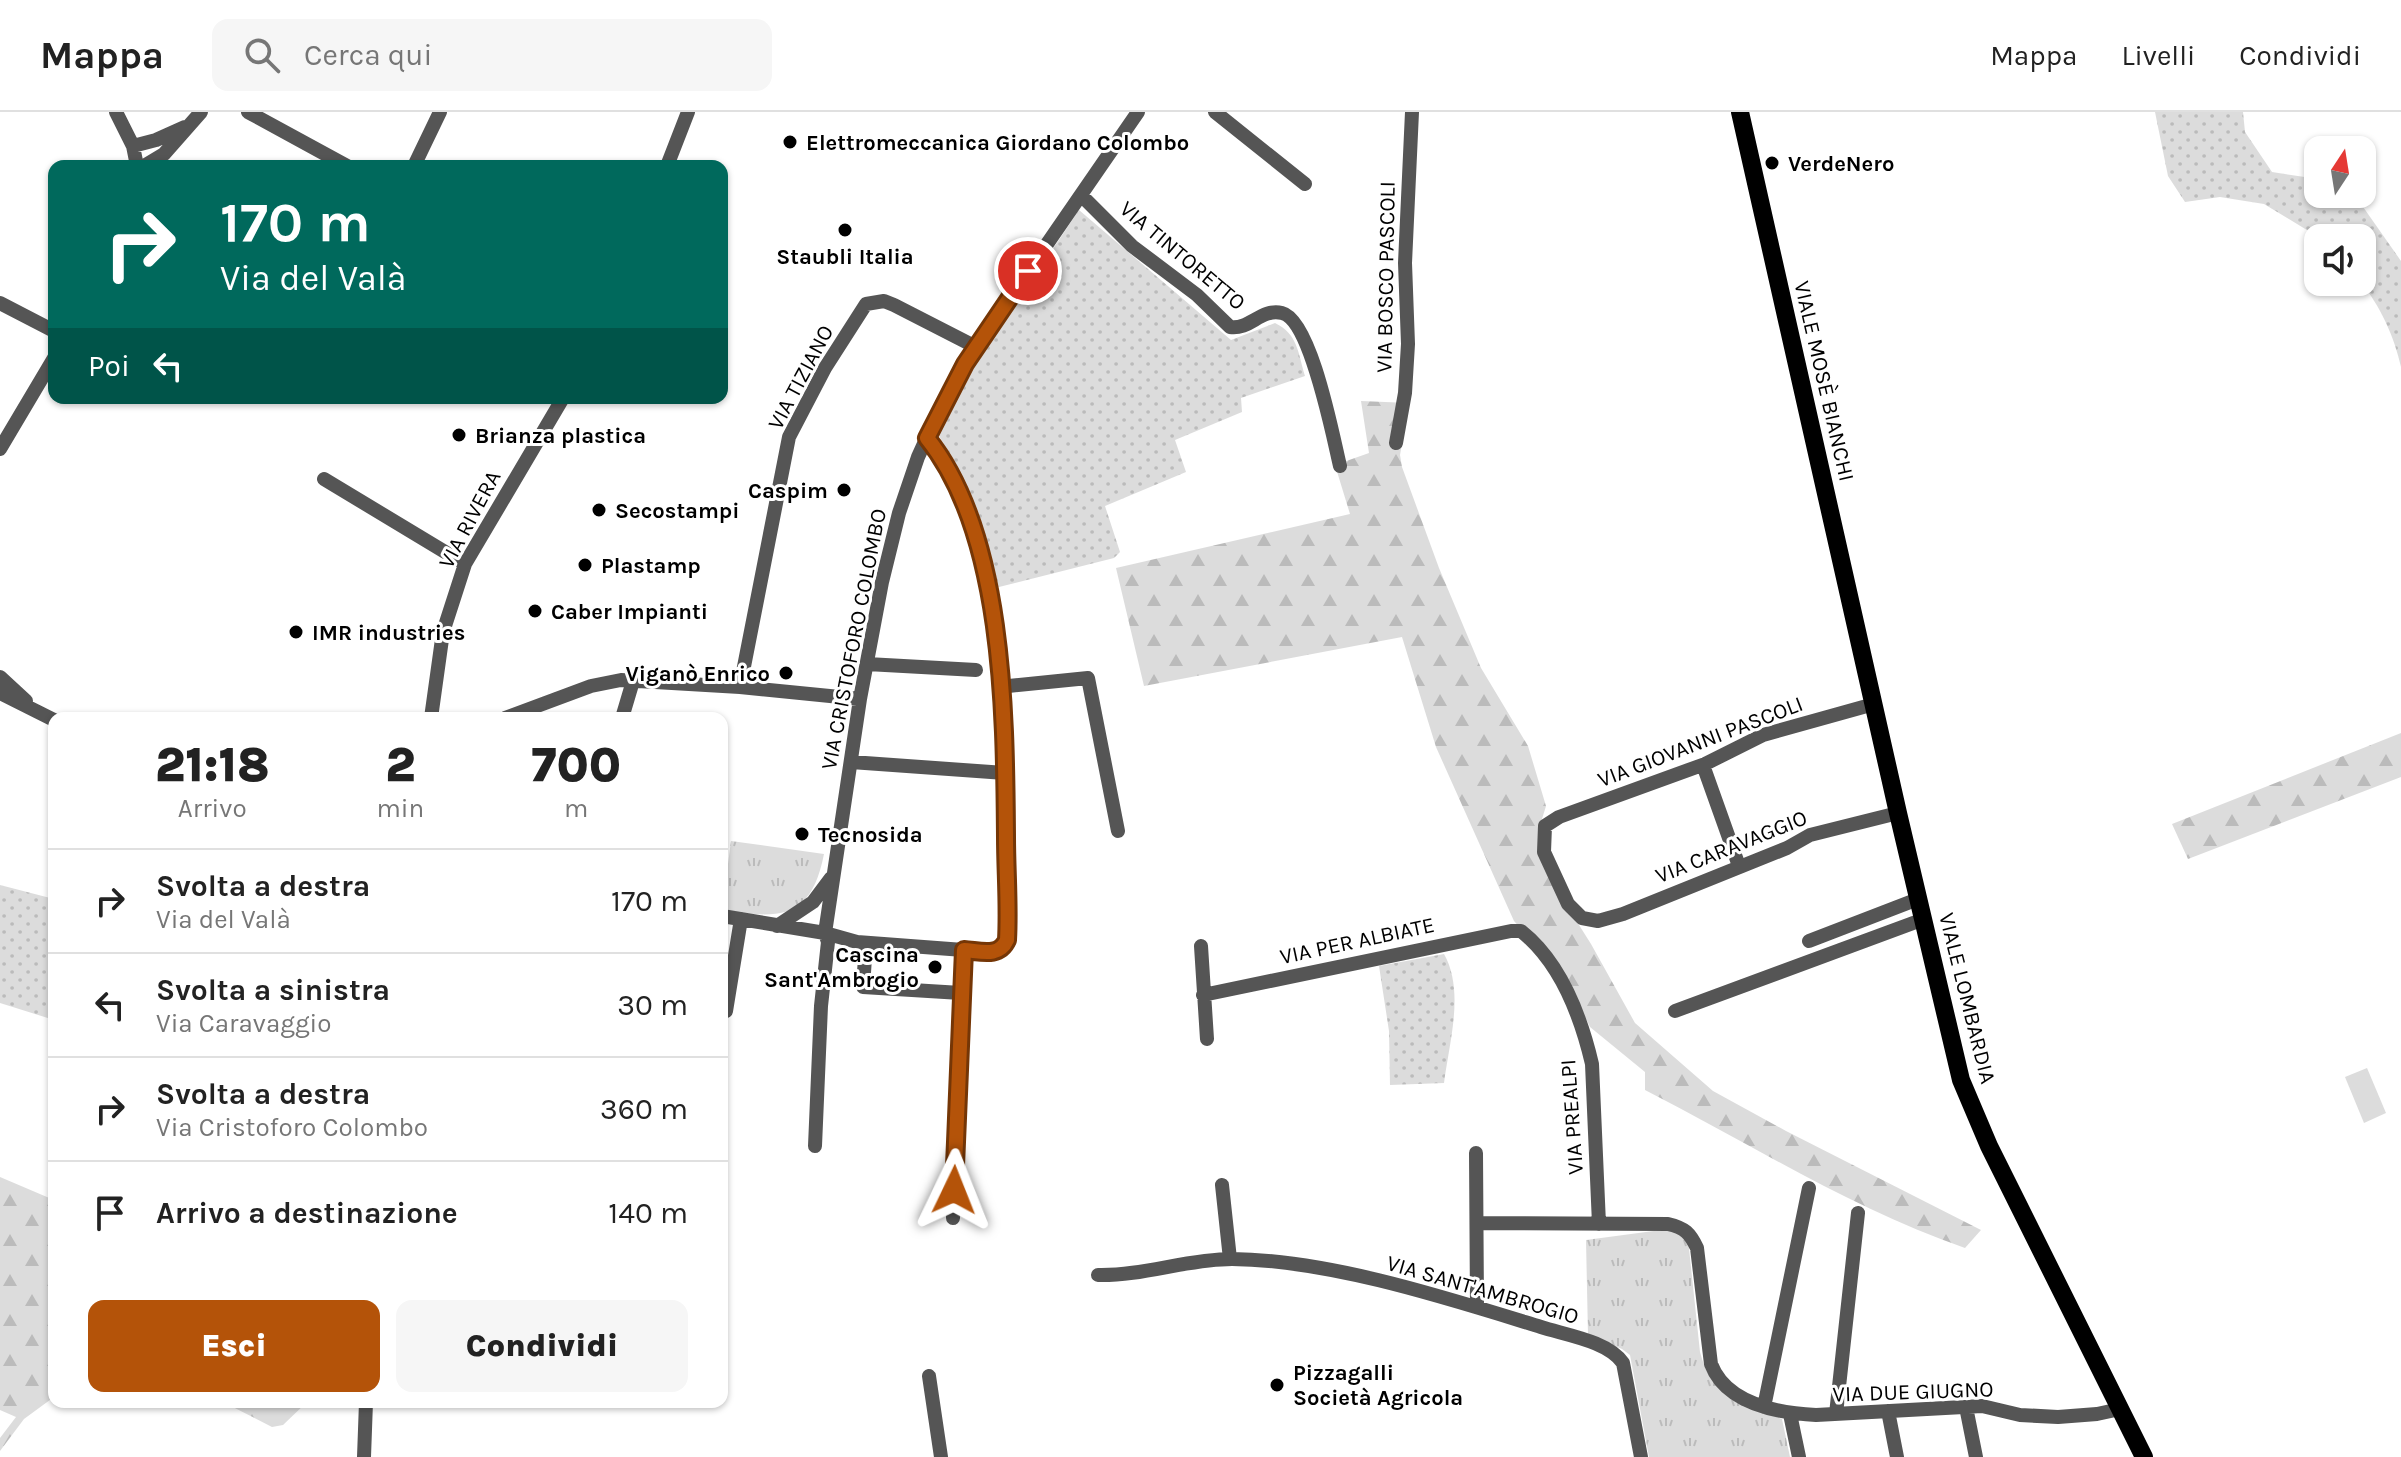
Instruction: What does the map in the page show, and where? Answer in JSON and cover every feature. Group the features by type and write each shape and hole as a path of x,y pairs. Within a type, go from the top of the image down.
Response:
{"main road":[{"name":"VIALE MOSÈ BIANCHI","path":"1740,112 1865,660"},
{"name":"VIALE LOMBARDIA","path":"1865,660 1950,1039 1969,1099 1989,1146 2144,1457"}],"street":[{"path":"116,112 133,146 136,160"},
{"path":"154,160 164,154 201,112"},
{"path":"248,112 336,160"},
{"path":"417,160 440,112"},
{"path":"669,160 688,112"},
{"name":"VIA CRISTOFORO COLOMBO","path":"825,933 860,699 893,534 927,438 943,402 976,347 1138,112"},
{"path":"1215,112 1305,184"},
{"name":"VIA BOSCO PASCOLI","path":"1396,443 1405,393 1408,344 1405,263 1412,112"},
{"path":"133,146 190,125"},
{"name":"VIA TINTORETTO","path":"1081,195 1132,246 1197,295 1230,327 1242,327 1273,312 1295,321 1310,352 1340,466"},
{"name":"VIA TIZIANO","path":"740,687 789,437 825,368 866,304 884,301 976,347"},
{"path":"0,303 48,328"},
{"path":"0,449 48,368"},
{"name":"VIA RIVERA","path":"432,712 443,632 465,564 559,404"},
{"path":"728,917 866,943 996,952 1003,947 1007,935 1005,773 991,603 977,546 957,491 927,438"},
{"path":"324,479 465,564"},
{"path":"867,664 976,670"},
{"path":"0,677 38,713"},
{"path":"999,687 1088,678 1118,831"},
{"path":"624,712 633,681"},
{"path":"521,712 601,683 633,681 740,687 860,699"},
{"path":"0,693 48,717"},
{"name":"VIA GIOVANNI PASCOLI","path":"1582,918 1568,904 1544,852 1545,826 1559,817 1703,765 1763,735 1874,704"},
{"path":"851,762 1005,773"},
{"path":"1703,765 1739,866"},
{"name":"VIA CARAVAGGIO","path":"1582,918 1598,921 1623,914 1787,848 1810,835 1898,813"},
{"path":"777,926 813,902 834,874"},
{"path":"1809,941 1918,899"},
{"path":"728,999 741,919"},
{"path":"1675,1011 1924,919"},
{"name":"VIA PER ALBIATE","path":"1203,995 1521,931"},
{"name":"VIA PREALPI","path":"1521,931 1543,952 1561,981 1579,1018 1588,1048 1592,1064 1599,1224"},
{"path":"815,1146 821,1006 828,942 825,933"},
{"path":"866,943 863,987 961,993"},
{"path":"1201,946 1207,1039"},
{"path":"953,1218 964,950"},
{"path":"1476,1153 1477,1307"},
{"path":"1098,1275 1230,1259 1222,1185"},
{"path":"1764,1407 1809,1188"},
{"path":"1836,1414 1858,1213"},
{"path":"1477,1223 1599,1224"},
{"name":"VIA DUE GIUGNO","path":"1599,1224 1668,1224 1683,1228 1690,1234 1697,1248 1711,1364 1716,1376 1734,1394 1764,1407 1790,1414 1997,1408 2020,1415 2058,1417 2120,1409"},
{"name":"VIA SANT'AMBROGIO","path":"1230,1259 1283,1263 1400,1286 1582,1340 1617,1355 1623,1363 1641,1457"},
{"path":"929,1376 941,1457"},
{"path":"1966,1407 1976,1457"},
{"path":"364,1457 366,1408"},
{"path":"1888,1411 1897,1457"},
{"path":"1790,1414 1799,1457"}],"green space":[{"path":"2155,112 2243,112 2245,132 2272,172 2304,177 2304,208 2364,208 2375,224 2304,224 2304,228 2264,204 2220,197 2185,202 2168,176"},
{"path":"1079,210 1231,340 1275,323 1283,327 1296,345 1305,376 1241,398 1242,412 1175,440 1186,472 1105,506 1120,552 1114,558 995,588 966,485 937,432 945,410"},
{"path":"2376,225 2401,261 2401,367 2386,322 2370,296 2376,296"},
{"path":"1361,401 1409,403 1400,455 1402,467 1439,568 1481,668 1528,746 1546,806 1538,832 1555,887 1635,1023 1713,1091 1981,1230 1965,1248 1842,1195 1645,1090 1645,1072 1590,1027 1567,979 1514,921 1436,747 1402,637 1144,686 1116,568 1350,514 1335,465 1369,453"},
{"path":"2401,733 2401,777 2188,859 2172,824"},
{"path":"731,841 824,854 811,892 790,910 776,914 728,911"},
{"path":"0,885 48,897 48,1018 0,1003"},
{"path":"1444,954 1454,984 1455,1001 1444,1083 1390,1085 1389,1031 1379,966"},
{"path":"2367,1068 2386,1113 2364,1123 2345,1077"},
{"path":"0,1177 48,1197 48,1401 24,1419 0,1451 0,1438 16,1417 0,1410"},
{"path":"1676,1228 1688,1239 1700,1352 1705,1367 1720,1389 1730,1396 1782,1419 1790,1457 1649,1457 1630,1355 1588,1335 1586,1240"},
{"path":"235,1408 301,1408 283,1425 272,1427"}],"place":[{"name":"Elettromeccanica Giordano Colombo","path":"790,142"},
{"name":"VerdeNero","path":"1772,163"},
{"name":"Staubli Italia","path":"845,230"},
{"name":"Brianza plastica","path":"459,435"},
{"name":"Caspim","path":"844,490"},
{"name":"Secostampi","path":"599,510"},
{"name":"Plastamp","path":"585,565"},
{"name":"Caber Impianti","path":"535,611"},
{"name":"IMR industries","path":"296,632"},
{"name":"Viganò Enrico","path":"786,673"},
{"name":"Tecnosida","path":"802,834"},
{"name":"Cascina Sant'Ambrogio","path":"935,967"},
{"name":"Pizzagalli Società Agricola","path":"1277,1385"}],"route":[{"path":"954,1190 964,950 996,952 1007,940 1005,773 999,671 986,578 966,512 927,438 965,364 1028,271"}]}
